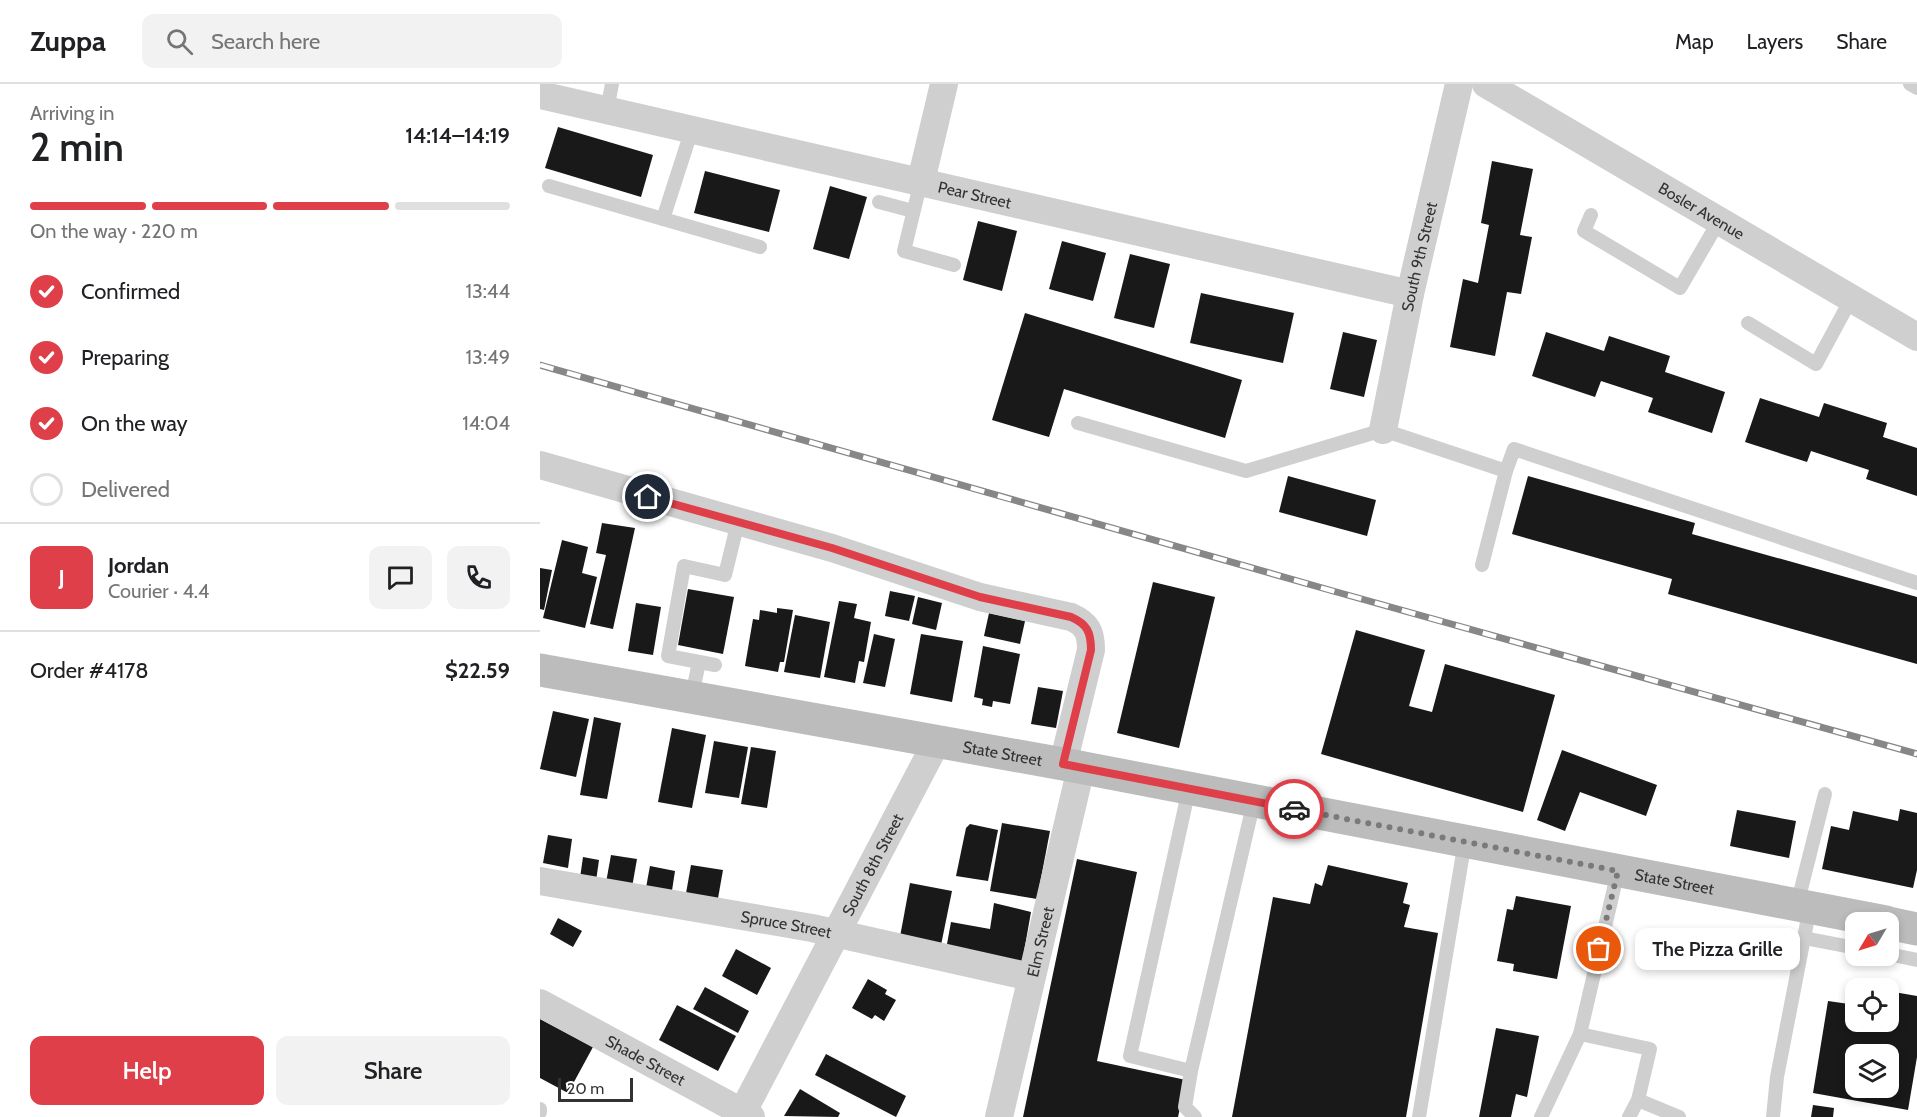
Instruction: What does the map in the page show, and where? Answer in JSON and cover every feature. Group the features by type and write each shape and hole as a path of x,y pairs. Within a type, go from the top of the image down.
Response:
{"main road":[{"name":"State Street","path":"540,670 1072,766 1618,871 1804,917 1845,920"},
{"name":"State Street","path":"1899,925 1917,929"}],"street":[{"path":"921,181 944,84"},
{"name":"South 9th Street","path":"1383,430 1410,294 1459,84"},
{"name":"Bosler Avenue","path":"1486,84 1917,338"},
{"name":"Pear Street","path":"540,95 609,97 692,129 1410,294"},
{"name":"Elm Street","path":"540,465 832,548 980,597 1071,617 1081,621 1088,628 1091,650 1072,766 1031,977 999,1117"},
{"name":"South 8th Street","path":"745,1115 937,741"},
{"name":"Spruce Street","path":"544,885 836,934 1031,977"},
{"name":"Shade Street","path":"540,1003 745,1115"}],"lane":[{"path":"1910,84 1917,88"},
{"path":"663,219 692,129"},
{"path":"921,181 904,251 954,265"},
{"path":"549,186 760,247"},
{"path":"879,202 913,211"},
{"path":"1591,215 1584,231 1680,288 1719,221"},
{"path":"1748,323 1816,364 1851,299"},
{"path":"1078,423 1246,471 1383,430 1506,471"},
{"path":"1482,565 1506,471 1514,449 1917,583"},
{"path":"714,665 668,656 684,566 724,575 738,522"},
{"path":"692,696 699,662"},
{"path":"1188,789 1130,1056 1191,1071"},
{"path":"1773,1117 1777,1077 1824,794"},
{"path":"1195,1117 1185,1107 1191,1071 1254,801"},
{"path":"1419,1117 1465,842"},
{"path":"1541,1117 1580,1034 1618,871"},
{"path":"1804,917 1845,941"},
{"path":"1899,956 1917,960"},
{"path":"1580,1034 1650,1049 1638,1100 1629,1117"},
{"path":"1638,1100 1679,1117"}],"building":[{"path":"558,127 653,155 641,197 545,168"},
{"path":"1492,161 1533,169 1520,235 1532,237 1521,294 1507,292 1495,356 1450,347 1463,279 1478,283 1489,225 1481,223"},
{"path":"705,171 780,190 769,232 694,213"},
{"path":"830,186 867,197 849,259 813,249"},
{"path":"978,221 1017,231 1002,291 963,280"},
{"path":"1062,241 1106,253 1093,301 1049,289"},
{"path":"1130,254 1170,264 1154,328 1114,318"},
{"path":"1201,293 1294,313 1283,363 1190,343"},
{"path":"1025,313 1242,380 1225,438 1064,389 1049,437 992,420"},
{"path":"1343,332 1377,340 1364,397 1330,389"},
{"path":"1546,332 1604,351 1609,336 1670,356 1665,372 1725,392 1712,433 1648,412 1653,398 1601,381 1595,397 1532,376"},
{"path":"1760,398 1819,417 1824,403 1887,423 1883,437 1917,448 1917,496 1866,479 1869,470 1811,451 1807,462 1745,442"},
{"path":"1288,476 1376,500 1367,536 1279,512"},
{"path":"1528,476 1695,523 1692,534 1917,597 1917,664 1668,594 1672,579 1512,534"},
{"path":"602,523 635,528 613,629 590,624 606,555 596,553"},
{"path":"562,540 588,547 582,573 597,577 585,628 543,618"},
{"path":"540,568 552,570 544,610 540,609"},
{"path":"1153,582 1215,597 1179,748 1117,733"},
{"path":"688,589 734,597 723,654 678,645"},
{"path":"890,591 915,596 909,621 885,616"},
{"path":"918,597 942,603 936,630 912,624"},
{"path":"839,601 857,604 854,618 871,622 864,662 859,661 855,683 824,677"},
{"path":"636,603 661,607 653,655 628,651"},
{"path":"777,608 793,610 784,662 780,662 778,672 745,666 753,619 759,620 760,610 777,613"},
{"path":"989,613 1025,621 1020,644 984,636"},
{"path":"795,615 830,622 820,678 784,672"},
{"path":"1356,630 1425,650 1409,706 1432,712 1445,664 1555,695 1523,812 1321,754"},
{"path":"874,634 895,639 885,687 863,683"},
{"path":"921,634 963,641 952,702 910,694"},
{"path":"983,646 1020,654 1010,704 993,701 992,707 982,705 983,699 974,697"},
{"path":"1038,687 1063,691 1056,728 1031,724"},
{"path":"553,711 589,719 576,777 540,769"},
{"path":"594,717 621,723 607,799 580,795"},
{"path":"672,728 706,735 692,808 658,802"},
{"path":"714,741 748,747 739,798 705,793"},
{"path":"751,747 776,751 767,808 741,804"},
{"path":"1562,750 1657,785 1646,816 1580,792 1565,831 1537,820"},
{"path":"1900,809 1917,813 1917,870 1913,888 1822,869 1831,826 1849,830 1853,811 1898,821"},
{"path":"1737,810 1796,821 1789,858 1730,846"},
{"path":"1002,823 1050,831 1037,899 990,891"},
{"path":"970,824 998,830 988,881 956,876 966,828"},
{"path":"548,835 572,839 568,868 543,863"},
{"path":"611,855 637,859 631,893 605,888"},
{"path":"583,857 599,860 596,881 580,878"},
{"path":"1077,859 1137,872 1097,1061 1186,1080 1178,1117 1023,1117"},
{"path":"691,865 723,870 717,904 685,899"},
{"path":"1328,865 1408,883 1403,903 1410,905 1404,927 1438,933 1406,1117 1232,1117 1273,897 1310,904 1315,883 1322,886"},
{"path":"650,866 675,871 671,897 645,893"},
{"path":"910,883 952,891 940,950 899,942"},
{"path":"1516,896 1571,906 1557,979 1513,971 1514,964 1497,961 1507,909 1513,910"},
{"path":"994,903 1031,912 1022,963 945,955 951,922 990,929"},
{"path":"558,918 582,931 573,947 550,934"},
{"path":"736,949 771,968 757,995 722,976"},
{"path":"868,979 887,990 885,994 896,1000 884,1021 875,1015 872,1019 852,1008"},
{"path":"705,987 749,1011 738,1033 693,1009"},
{"path":"1899,993 1917,996 1917,1057 1908,1110 1813,1093 1828,1001 1845,1003 1845,1032 1899,1032"},
{"path":"677,1005 736,1036 718,1071 659,1040"},
{"path":"540,1019 593,1047 568,1093 540,1078"},
{"path":"1496,1028 1539,1036 1527,1097 1516,1094 1511,1117 1479,1117"},
{"path":"826,1054 906,1096 896,1117 815,1075"},
{"path":"800,1089 840,1113 838,1117 784,1116"},
{"path":"1813,1105 1834,1108 1833,1117 1811,1117"}],"railway":[{"path":"540,365 1333,591 1917,754"}],"way so far":[{"path":"1294,809 1618,871 1599,949"}],"place":[{"name":"The Pizza Grille","path":"1599,949"}],"route":[{"path":"648,497 832,548 980,597 1081,621 1088,628 1091,650 1063,764 1294,809"}]}
